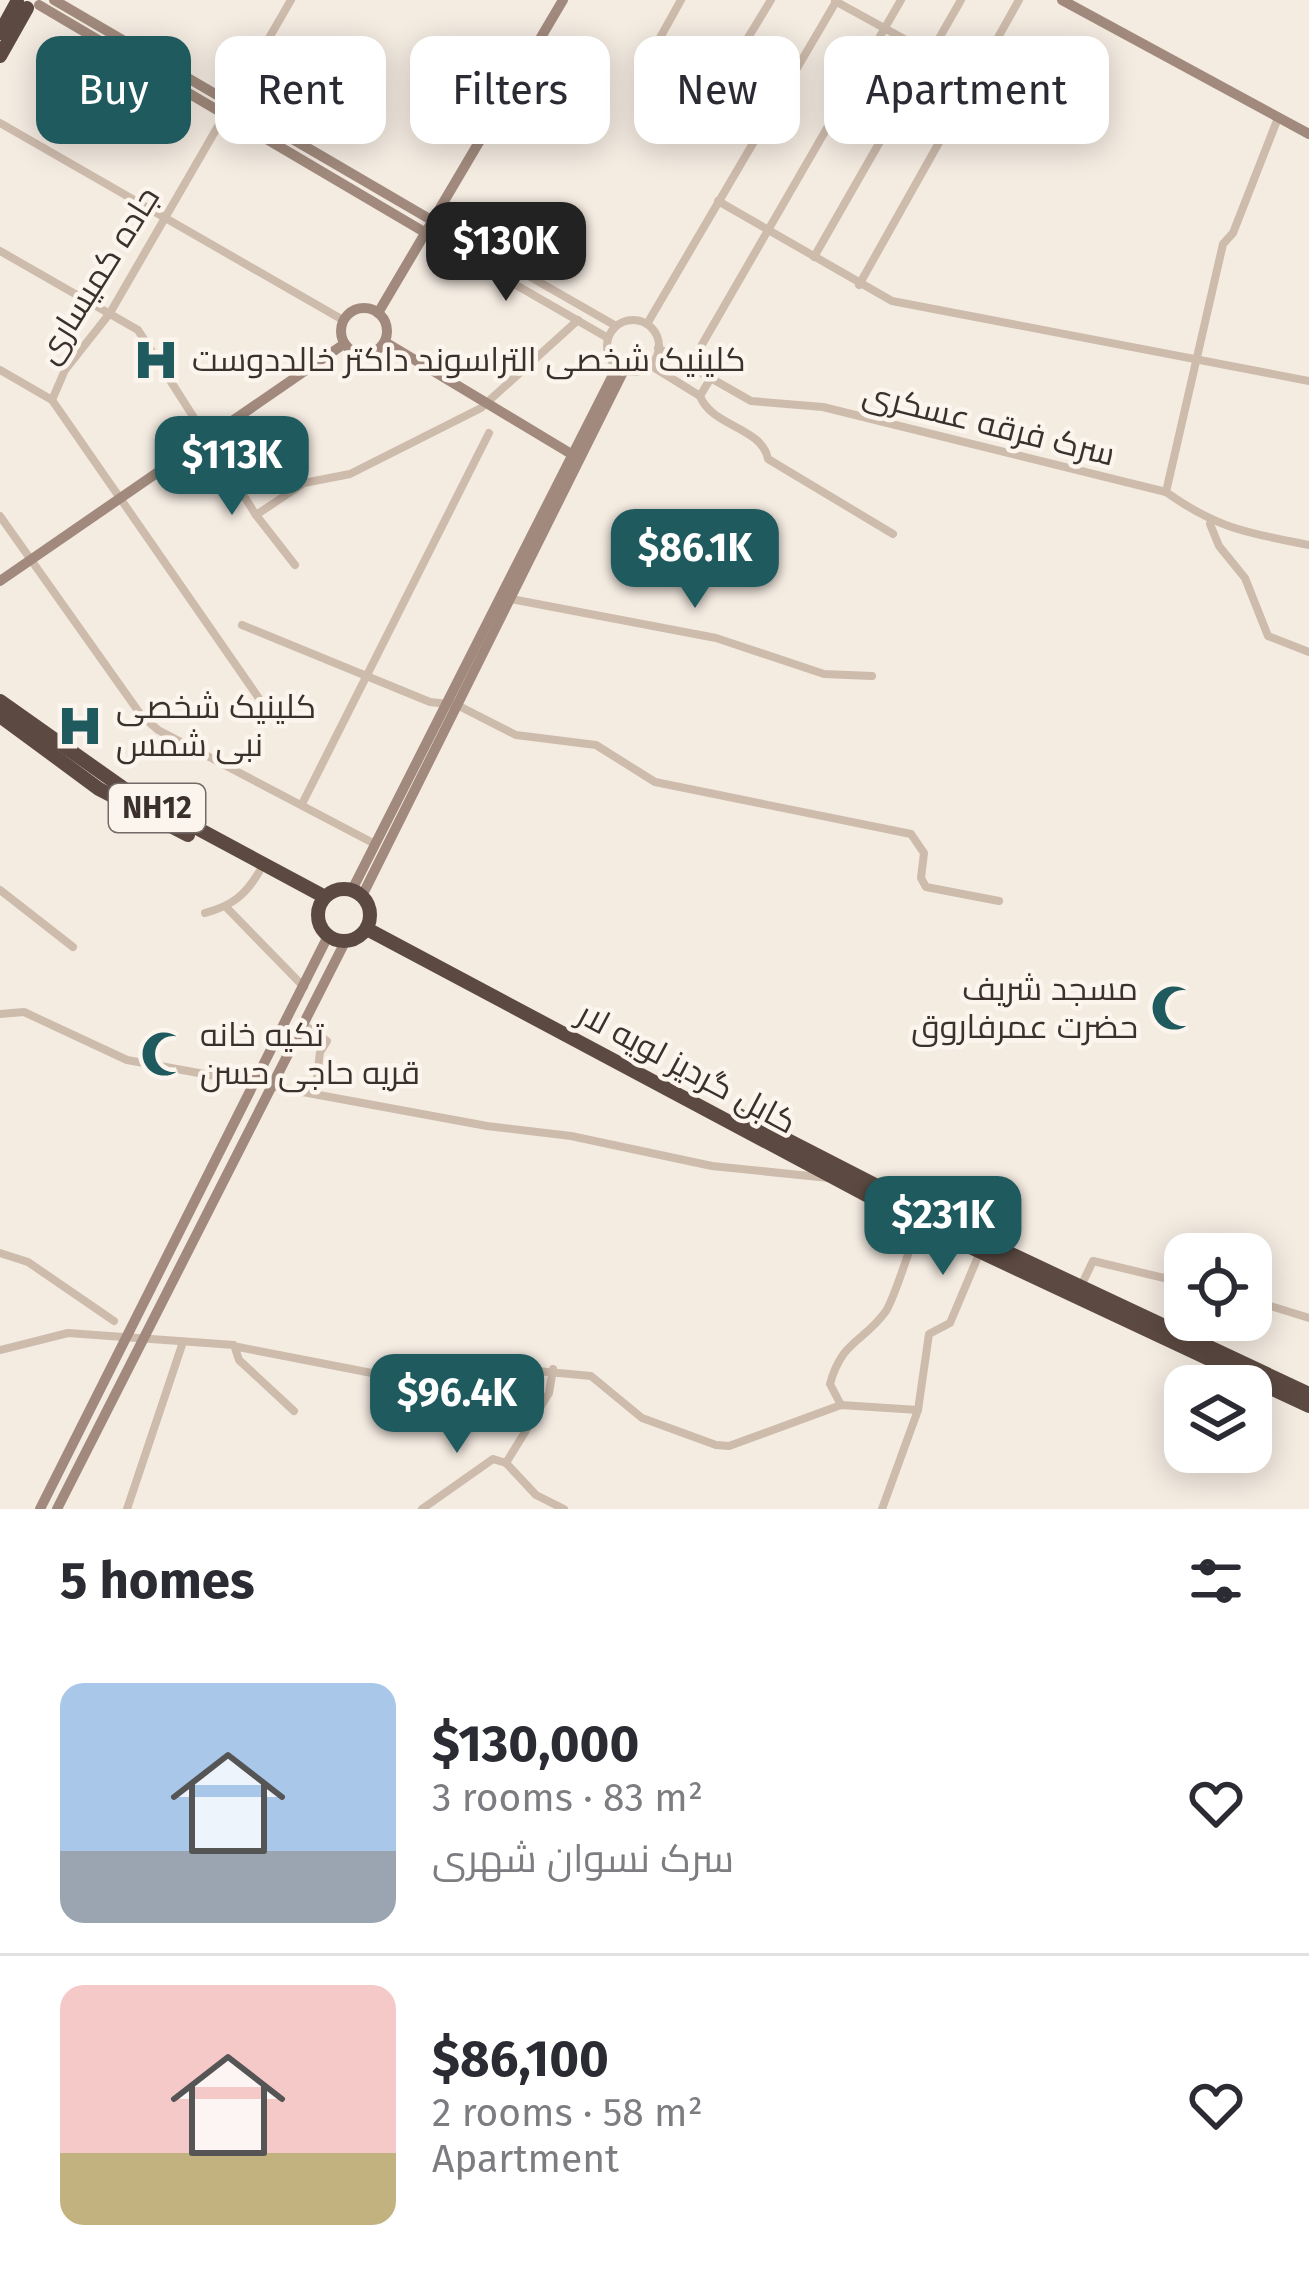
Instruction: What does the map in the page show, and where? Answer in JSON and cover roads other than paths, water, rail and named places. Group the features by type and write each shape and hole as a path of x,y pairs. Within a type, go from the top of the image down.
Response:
{"highway":[{"path":"0,33 33,3"},
{"path":"0,56 33,3"},
{"name":"NH12","path":"0,701 126,790 323,901"},
{"name":"NH12","path":"0,716 99,789 323,901"},
{"path":"357,893 369,925 345,941 328,936 319,922 323,901 357,893"},
{"name":"کابل گردیز لویه لار","path":"369,925 919,1223 1308,1402"},
{"name":"کابل گردیز لویه لار","path":"369,925 843,1170 1308,1402"}],"street":[{"name":"جاده کمیساری","path":"270,36 291,0"},
{"path":"378,313 562,0"},
{"path":"661,36 682,0"},
{"path":"749,36 771,0"},
{"path":"647,324 836,0 895,36"},
{"path":"688,367 902,0"},
{"path":"941,36 961,0"},
{"path":"1000,36 1019,0"},
{"path":"1062,0 1309,134"},
{"path":"33,3 215,101"},
{"path":"1166,492 1223,244 1233,232 1279,118"},
{"path":"0,123 343,320"},
{"name":"جاده کمیساری","path":"52,400 65,370 110,314 215,130"},
{"path":"289,144 608,338"},
{"path":"814,257 879,144"},
{"path":"859,285 940,144"},
{"path":"718,201 892,301 1309,381"},
{"path":"429,227 616,326"},
{"path":"0,250 138,330 256,515 295,565"},
{"path":"343,320 363,308 378,313 387,326 385,342 365,355 344,344"},
{"path":"343,320 344,344"},
{"path":"256,515 304,482 350,474 487,404 578,320"},
{"path":"621,368 608,354 608,338 616,326 629,320 647,324"},
{"path":"647,324 658,348 650,365"},
{"path":"385,342 573,454"},
{"path":"0,581 344,344"},
{"name":"سرک فرقه عسکری","path":"658,348 751,401 823,407 1166,492 1208,522 1245,535 1309,544"},
{"path":"621,368 650,365 700,396 708,412 761,443 768,459 892,534"},
{"path":"357,893 573,454 621,368"},
{"path":"357,893 375,844 510,599 621,368"},
{"path":"0,370 52,400 258,697"},
{"path":"700,396 709,380"},
{"path":"302,804 489,433"},
{"path":"0,516 141,715 158,730 375,844"},
{"path":"1208,522 1219,546 1245,578 1268,636 1309,652"},
{"path":"510,599 716,638 824,674 872,676"},
{"path":"242,625 365,678 452,704 516,735 596,745 655,782 911,833 925,853 921,878 926,887 999,901"},
{"path":"205,914 226,908 248,892 259,872"},
{"path":"0,890 73,947"},
{"path":"226,908 304,987"},
{"path":"40,1509 328,936"},
{"path":"56,1509 345,941"},
{"path":"0,1014 24,1012 127,1060 255,1084"},
{"path":"302,1023 327,1041 320,1052 315,1094"},
{"path":"270,1086 487,1126 572,1136 712,1166 837,1178"},
{"path":"841,1405 830,1384 836,1363 845,1345 890,1304 919,1223"},
{"path":"882,1509 918,1410 929,1334 950,1323 980,1252"},
{"path":"0,1253 28,1262 114,1321"},
{"path":"1081,1286 1093,1261 1164,1278"},
{"path":"1272,1307 1309,1318"},
{"path":"0,1351 68,1333 128,1335 238,1347 382,1375 406,1374 440,1363 553,1370 591,1376 642,1418 729,1446 841,1405 918,1410"},
{"path":"127,1509 183,1342"},
{"path":"238,1347 239,1360 294,1411"},
{"path":"506,1463 549,1393 553,1370"},
{"path":"422,1509 493,1459 506,1463 536,1495 564,1509"}],"place":[{"name":"کلینیک شخصی التراسوند داکتر خالددوست","path":"156,360"},
{"name":"کلینیک شخصی نبی شمس","path":"80,726"},
{"name":"مسجد شریف حضرت عمرفاروق","path":"1174,1008"},
{"name":"تکیه خانه قریه حاجی حسن","path":"164,1054"}]}
